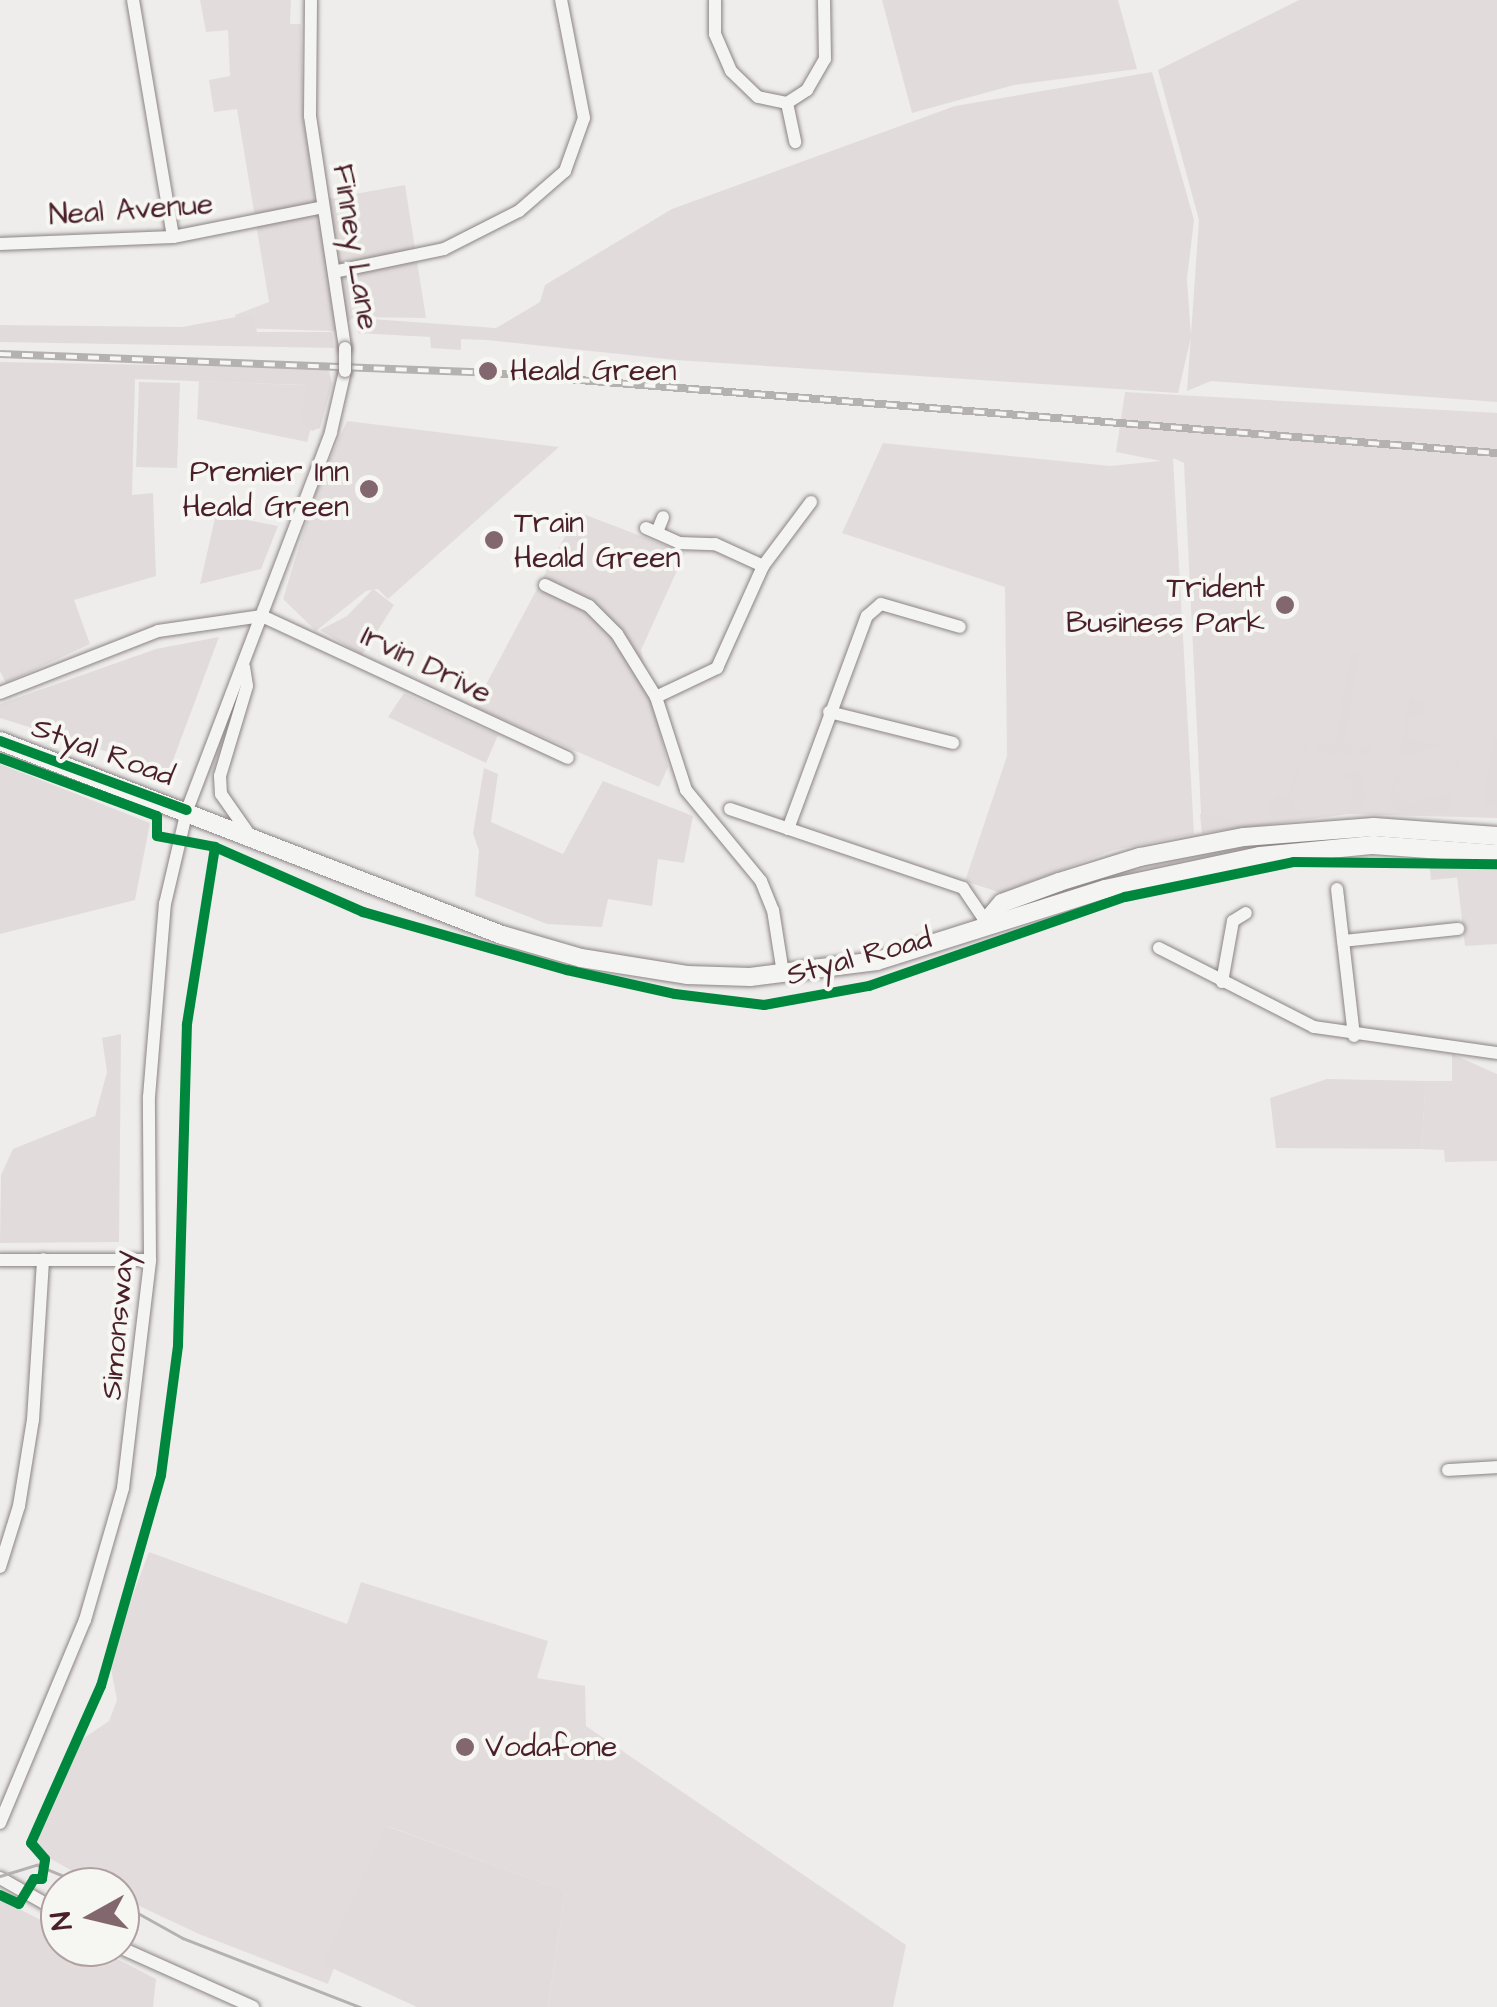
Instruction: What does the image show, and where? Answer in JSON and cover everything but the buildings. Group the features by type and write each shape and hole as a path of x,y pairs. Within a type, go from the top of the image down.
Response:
{"main road":[{"name":"Styal Road","path":"0,741 188,810 502,935 581,958 687,975 783,973 876,961 986,922 1009,922 1105,889 1260,856 1373,844 1497,854"},
{"name":"Styal Road","path":"986,922 1002,903 1086,873 1244,837 1358,827 1497,836"}],"street":[{"path":"133,0 174,237"},
{"name":"Finney Lane","path":"188,810 331,432 345,370 338,271 323,207 309,97 310,0"},
{"path":"338,271 444,248 519,210 565,171 584,118 562,0"},
{"path":"715,0 715,34 731,71 758,97 787,103 807,90 825,59 824,0"},
{"path":"787,103 795,142"},
{"name":"Neal Avenue","path":"0,244 174,237 323,207"},
{"path":"656,698 711,675 764,566 811,502"},
{"path":"663,517 652,530 679,543 715,544 764,566"},
{"path":"546,585 602,616 656,698 686,790 761,881 773,910 783,973"},
{"path":"788,829 867,616 881,604 960,628"},
{"path":"0,692 158,630 262,616"},
{"name":"Irvin Drive","path":"262,616 568,758"},
{"name":"Finney Lane","path":"244,665 247,686 220,776 221,794 251,836"},
{"path":"829,712 952,743"},
{"path":"730,809 963,888 986,922"},
{"name":"Simonsway","path":"0,1824 40,1739 112,1538 138,1402 150,1260 154,979 188,810"},
{"path":"1337,890 1354,1036"},
{"path":"1222,982 1234,921 1246,913"},
{"path":"1343,941 1458,929"},
{"path":"1159,948 1314,1027 1354,1036 1497,1053"},
{"path":"0,1260 150,1260"},
{"path":"0,1567 19,1506 32,1420 42,1260"},
{"path":"1448,1470 1497,1467"},
{"path":"0,1878 40,1901"},
{"path":"140,1956 253,2007"}],"shaded area":[{"path":"200,0 291,0 290,24 301,24 303,115 315,201 405,185 426,318 355,317 333,331 238,328 235,315 269,302 237,109 214,112 209,80 230,76 228,30 206,32"},
{"path":"882,0 1118,0 1137,69 1014,85 912,113"},
{"path":"1299,0 1497,0 1497,402 1211,381 1187,391 1199,220 1158,70"},
{"path":"1152,72 1194,220 1187,279 1191,337 1178,393 676,360 487,340 461,339 461,350 431,348 430,337 358,333 357,318 496,328 540,302 545,285 672,209 955,106"},
{"path":"253,314 257,332 332,332 334,348 0,342 0,325 182,327"},
{"path":"0,362 320,368 329,371 332,384 320,428 312,431 302,422 305,385 135,379 132,495 153,493 156,576 74,600 90,644 6,683 0,671"},
{"path":"199,381 323,386 307,442 197,419"},
{"path":"139,382 180,383 177,468 136,467"},
{"path":"1125,392 1497,413 1497,818 1349,814 1202,833 1184,463 1173,458 1194,834 1114,850 1001,893 965,881 1007,756 1005,587 842,533 883,443 1110,466 1161,461 1116,452"},
{"path":"347,421 559,447 388,599 378,589 366,591 316,631 283,599 317,488"},
{"path":"578,512 685,553 641,650 668,767 659,787 474,707"},
{"path":"216,514 278,526 261,569 200,584"},
{"path":"373,589 394,605 362,655 320,630 347,616"},
{"path":"219,637 169,771 0,718 0,704 156,649"},
{"path":"1351,652 1360,653 1344,742 1352,744 1351,752 1358,754 1304,753 1306,741 1308,751 1316,752 1318,743 1335,746"},
{"path":"404,693 498,735 486,763 388,717"},
{"path":"1410,697 1425,705 1423,714 1407,720 1409,738 1442,746 1404,756 1400,753"},
{"path":"1497,738 1497,807 1482,805"},
{"path":"1360,746 1371,748 1370,754 1359,754"},
{"path":"1456,760 1462,764 1460,772 1455,761 1400,775 1401,784 1393,787 1407,803 1454,792 1446,813 1396,813 1389,798 1396,776"},
{"path":"0,764 150,823 135,900 0,934"},
{"path":"484,768 498,774 491,822 563,854 603,781 693,816 684,863 658,859 652,906 608,899 602,927 547,924 475,896 479,851 473,833"},
{"path":"1297,769 1302,780 1295,778 1289,799 1303,813 1272,818 1269,804 1277,794 1286,798"},
{"path":"1359,771 1366,797 1358,812 1348,812 1354,780 1343,780 1343,772"},
{"path":"1200,814 1239,819 1236,826 1202,833"},
{"path":"1429,863 1464,863 1463,877 1431,880"},
{"path":"1464,863 1497,867 1497,944 1465,946 1457,877"},
{"path":"121,1034 119,1242 0,1243 1,1175 13,1149 95,1116 107,1072 102,1038"},
{"path":"1452,1054 1497,1074 1497,1161 1445,1162 1444,1150 1421,1149 1426,1081 1452,1081"},
{"path":"1327,1079 1426,1081 1421,1149 1276,1148 1270,1098"},
{"path":"149,1552 347,1624 361,1582 548,1641 537,1678 585,1686 586,1726 906,1945 893,2007 548,2007 565,1891 387,1826 328,1984 199,1934 140,1906 140,1867 65,1867 42,1854 34,1843 78,1742 109,1721 117,1700 109,1658"},
{"path":"386,1826 565,1891 548,2007 417,2007 323,1964"},
{"path":"0,1899 40,1920 40,1967 133,1967 156,1979 153,2007 0,2007"}],"tram line":[{"path":"0,1876 42,1867"},
{"path":"140,1914 183,1938 360,2007"}],"railway":[{"path":"0,354 491,373 1497,453"}],"cycle path":[{"path":"0,741 187,810"},
{"path":"0,758 157,816 157,836 215,847 363,912 567,970 675,994 764,1005 869,986 1125,897 1294,862 1497,864"},
{"path":"0,1895 19,1904 34,1879 42,1879 45,1859 31,1843 101,1686 161,1475 178,1345 187,1024 215,847"}],"place":[{"name":"Heald Green","path":"488,371"},
{"name":"Premier Inn Heald Green","path":"369,489"},
{"name":"Train Heald Green","path":"494,540"},
{"name":"Trident Business Park","path":"1285,605"},
{"name":"Vodafone","path":"465,1747"}]}
